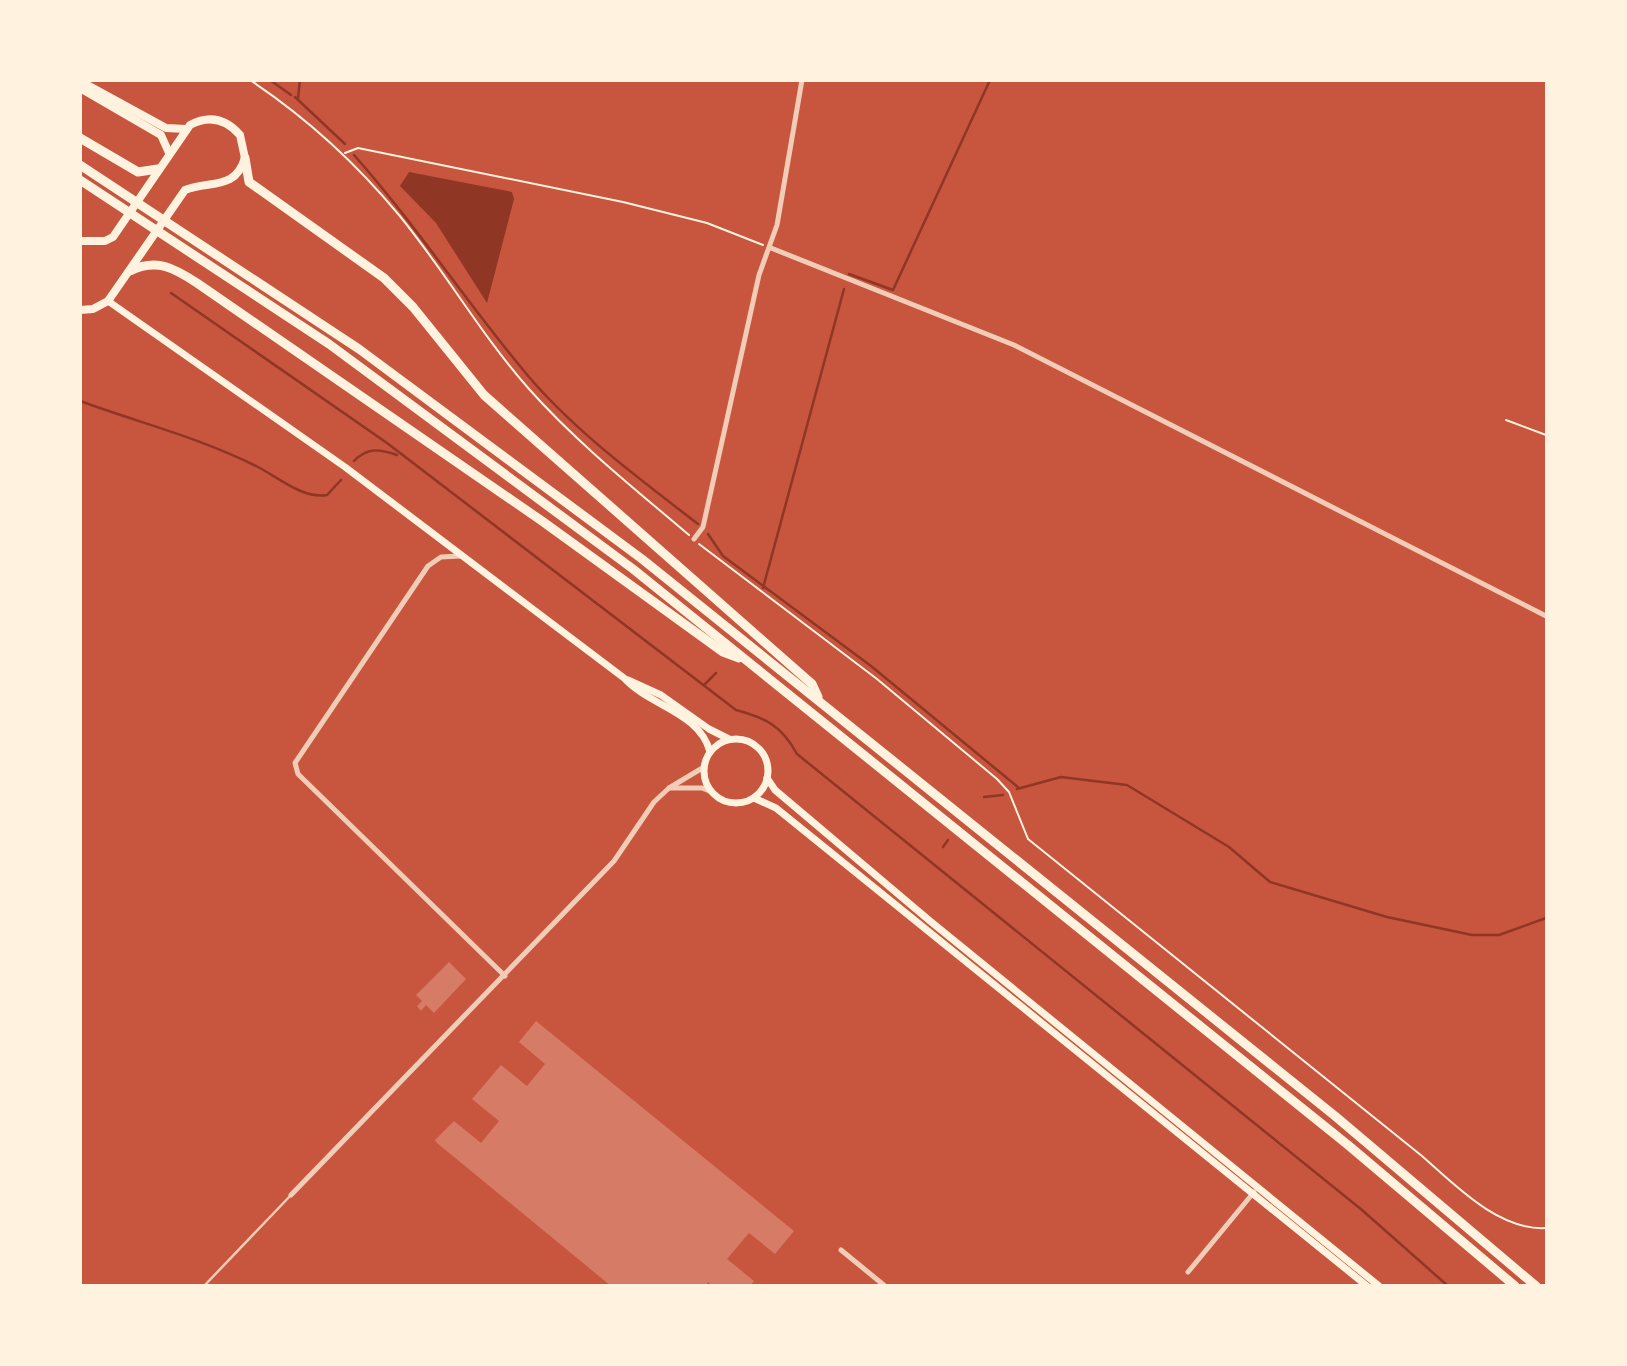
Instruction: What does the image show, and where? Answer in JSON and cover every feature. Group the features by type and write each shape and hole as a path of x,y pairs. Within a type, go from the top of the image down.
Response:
{"highway":[{"path":"80,81 166,128 186,129"},
{"path":"80,88 160,135 169,153"},
{"path":"80,241 105,241 119,230 186,129 200,120 222,121 240,135 249,182 384,278 413,307 484,395 812,684 821,702"},
{"path":"80,138 138,172 158,169"},
{"path":"80,310 93,309 108,301 175,200 185,190 225,183 240,171 245,158"},
{"path":"80,164 283,296 453,416 642,559 1335,1116 1536,1286"},
{"path":"80,180 261,297 430,416 633,569 1349,1145 1515,1286"},
{"path":"130,271 142,265 164,265 197,283 530,513 723,652 746,660"}],"main road":[{"path":"108,301 467,557 624,678 635,690 671,709 699,730 710,752"},
{"path":"624,678 661,695 709,729 731,739 750,742 760,749 767,762 767,778 754,798"},
{"path":"731,739 710,752 704,767 712,792 734,803 754,798 776,808 1367,1286"},
{"path":"767,778 775,790 860,863 1379,1286"}],"street":[{"path":"694,539 703,527 759,275 771,248 802,80"},
{"path":"771,248 1014,345 1546,616"},
{"path":"467,557 441,557 428,566 295,763 298,774 505,976"},
{"path":"291,1195 614,861 649,808 669,788 704,767"},
{"path":"669,788 702,788 712,792"},
{"path":"1188,1272 1254,1192"},
{"path":"841,1250 885,1286"}],"lane":[{"path":"204,1286 291,1195"}],"path":[{"path":"250,80 298,113 344,154 400,216 478,326 529,389 623,478 694,539 741,578 877,679 997,779 1009,792 1028,839 1370,1114 1477,1205 1520,1223 1546,1228"},
{"path":"344,154 358,148 624,202 707,223 771,248"},
{"path":"1506,420 1546,435"}],"shaded area":[{"path":"409,172 512,192 514,199 487,303 436,223 400,186"}],"building":[{"path":"449,962 466,979 434,1013 426,1005 421,1011 417,1006 422,1001 416,995"},
{"path":"536,1021 794,1231 775,1254 749,1233 727,1259 754,1281 750,1286 712,1286 708,1282 706,1286 611,1286 437,1143 435,1140 454,1121 481,1143 499,1121 472,1099 501,1065 527,1086 545,1064 519,1042"}],"waterway":[{"path":"270,80 291,95"},
{"path":"298,98 300,80"},
{"path":"849,274 893,290 990,80"},
{"path":"295,97 345,144"},
{"path":"354,155 548,398 610,455 698,524"},
{"path":"763,588 844,289"},
{"path":"171,293 387,443 736,710 772,724 785,736 797,754 1362,1210 1448,1286"},
{"path":"80,401 215,448 309,494 327,495 341,480"},
{"path":"354,461 364,453 374,450 397,455"},
{"path":"708,534 723,556 871,666 1019,788"},
{"path":"704,685 716,673"},
{"path":"1017,789 1061,777 1127,785 1229,847 1270,882 1387,917 1472,935 1499,935 1546,918"},
{"path":"984,797 1003,795"},
{"path":"943,847 948,840"}]}
